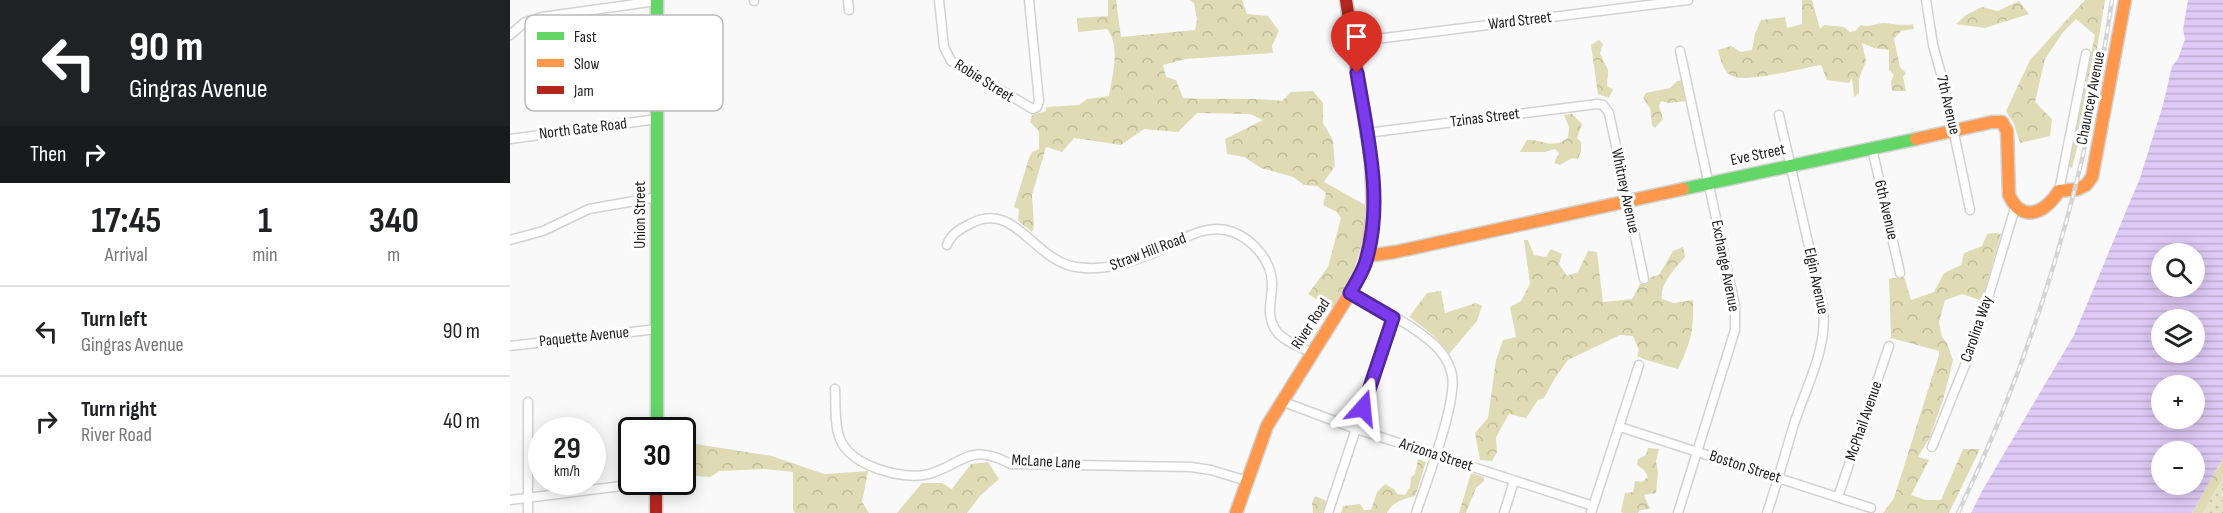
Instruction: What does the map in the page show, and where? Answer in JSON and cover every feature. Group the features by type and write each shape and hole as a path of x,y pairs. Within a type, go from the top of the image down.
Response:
{"street":[{"path":"556,15 657,0"},
{"path":"848,0 849,10"},
{"name":"Robie Street","path":"939,0 947,55 958,67 1033,110 1039,101 1029,0"},
{"name":"River Road","path":"1236,513 1261,440 1281,401 1361,274 1367,256 1372,227 1373,195 1367,133 1346,0"},
{"name":"Ward Street","path":"1352,42 1688,0"},
{"name":"7th Avenue","path":"1926,0 1933,45 1954,130 1970,210"},
{"name":"Chauncey Avenue","path":"2059,191 2081,189 2088,184 2094,170 2125,0"},
{"path":"510,35 525,22"},
{"name":"Exchange Avenue","path":"1678,513 1736,330 1735,306 1680,51"},
{"path":"2015,208 2021,212 2034,213 2050,202 2059,191 2086,54"},
{"name":"Tzinas Street","path":"1367,133 1603,105"},
{"name":"Whitney Avenue","path":"1603,105 1609,113 1644,279"},
{"name":"Union Street","path":"657,111 657,417"},
{"name":"Elgin Avenue","path":"1767,513 1819,353 1824,328 1823,308 1779,116"},
{"name":"North Gate Road","path":"510,139 657,119"},
{"name":"Eve Street","path":"1367,256 1395,252 1992,122 2002,122 2007,131 2009,195 2015,208"},
{"name":"6th Avenue","path":"1872,148 1900,273"},
{"path":"510,240 543,231 589,209 657,197"},
{"name":"Carolina Way","path":"1932,447 1976,338 2015,208"},
{"name":"Straw Hill Road","path":"947,245 951,236 975,221 997,218 1012,225 1047,255 1063,265 1105,269 1151,254 1206,230 1231,232 1261,253 1267,265 1272,281 1269,313 1277,333 1289,342 1312,352"},
{"path":"1350,293 1430,341 1443,355 1452,375 1451,393 1416,513"},
{"path":"1328,513 1393,318"},
{"name":"Paquette Avenue","path":"510,346 657,329"},
{"name":"McPhail Avenue","path":"1838,497 1889,346"},
{"path":"1592,509 1639,364"},
{"name":"McLane Lane","path":"836,389 837,426 841,442 846,450 864,463 905,475 927,474 966,457 982,454 995,456 1011,464 1191,466 1246,481"},
{"name":"Arizona Street","path":"1281,401 1356,429 1592,509"},
{"path":"528,402 528,513"},
{"name":"Boston Street","path":"1620,427 1871,508"},
{"path":"1504,513 1514,481"},
{"path":"510,500 618,487"},
{"path":"655,495 656,513"}],"shaded area":[{"path":"2188,0 2223,0 2223,458 2205,490 2205,441 2151,441 2151,495 2202,495 2192,513 1971,513 2074,335 2140,178 2163,105 2172,66 2178,59 2185,39 2183,29"},
{"path":"2223,478 2223,513 2203,513"}],"green space":[{"path":"1108,0 1116,0 1121,37 1195,30 1197,20 1194,3 1189,0 1242,0 1247,14 1268,16 1279,31 1272,46 1273,53 1186,59 1163,65 1166,77 1176,80 1183,98 1282,101 1291,92 1313,91 1323,103 1323,123 1333,140 1335,166 1324,182 1367,206 1357,261 1346,288 1331,308 1308,294 1328,267 1341,218 1337,212 1323,205 1326,193 1317,186 1304,185 1293,177 1261,168 1244,157 1227,154 1225,139 1263,120 1250,114 1197,113 1178,132 1144,129 1121,145 1074,138 1062,152 1046,147 1032,195 1034,226 1032,232 1018,221 1019,209 1014,207 1029,158 1032,152 1039,149 1039,131 1030,122 1032,115 1046,111 1046,107 1079,105 1087,99 1109,96 1115,52 1111,36 1107,29 1078,32 1077,18 1108,16"},
{"path":"1802,0 1812,0 1820,29 1824,25 1844,27 1850,32 1855,31 1861,25 1913,24 1914,29 1901,31 1894,39 1900,67 1906,73 1903,77 1906,91 1892,91 1891,81 1894,75 1889,70 1889,50 1874,48 1862,43 1866,61 1859,79 1859,93 1854,97 1852,78 1849,83 1827,80 1821,65 1752,78 1735,77 1728,73 1718,50 1731,46 1741,52 1752,50 1761,20 1785,17 1787,28 1802,24"},
{"path":"2085,0 2105,0 2088,104 2072,168 2067,166 2095,35 2076,19 2063,32 2045,59 2035,102 2052,119 2050,136 2020,143 2014,124 2006,111 2030,60"},
{"path":"2019,1 2029,14 1985,28 1956,24 1966,15 1982,7 1998,11"},
{"path":"1599,40 1603,44 1600,53 1608,70 1607,86 1613,89 1609,98 1598,94 1591,45"},
{"path":"1682,80 1687,101 1669,103 1661,101 1659,106 1663,119 1655,128 1652,125 1650,108 1643,98 1646,93 1670,88 1677,81"},
{"path":"1572,114 1582,124 1577,138 1581,142 1578,159 1572,158 1560,165 1554,163 1559,153 1555,149 1545,152 1520,152 1527,140 1552,144 1568,138 1569,127 1564,115"},
{"path":"1987,234 2001,234 1982,301 1963,294 1945,300 1939,322 1942,337 1947,343 1953,361 1943,400 1929,439 1918,457 1929,460 1911,495 1926,500 1941,500 1963,449 1980,449 1949,513 1883,513 1894,498 1939,355 1939,351 1891,338 1889,279 1904,276 1911,300 1934,292 1944,273 1961,265 1964,253 1982,246"},
{"path":"1524,240 1528,240 1534,255 1546,257 1551,249 1562,254 1559,264 1567,276 1578,272 1588,251 1597,252 1603,302 1632,299 1640,284 1659,275 1673,251 1683,247 1685,257 1663,287 1662,299 1674,303 1693,300 1691,336 1678,369 1637,356 1639,350 1633,336 1620,335 1568,360 1544,398 1538,400 1526,418 1509,414 1496,437 1497,452 1492,461 1480,460 1475,433 1488,418 1496,360 1503,340 1516,337 1510,307 1521,301 1530,284"},
{"path":"1441,291 1445,313 1476,303 1482,306 1477,321 1449,354 1431,334 1409,317 1427,293"},
{"path":"696,444 772,456 824,474 868,471 862,502 869,513 795,513 793,510 793,472 764,469 720,471 710,477 696,476"},
{"path":"1648,448 1659,449 1656,461 1658,473 1656,493 1644,495 1650,509 1640,510 1638,513 1623,513 1621,512 1625,493 1633,492 1635,481 1642,482 1648,477 1637,465 1638,459 1646,455"},
{"path":"2223,458 2223,478 2203,513 2192,513 2202,495 2205,495 2205,490"},
{"path":"1418,459 1426,462 1415,496 1395,504 1387,513 1341,513 1343,506 1360,504 1364,510 1371,510 1377,492 1385,484 1394,489 1397,494 1405,495 1410,487 1411,477 1415,474"},
{"path":"988,462 999,479 980,496 967,513 897,513 922,483 942,483 952,489 971,464"},
{"path":"1471,473 1484,477 1484,481 1476,488 1466,513 1459,513"},
{"path":"1315,496 1325,500 1327,506 1325,513 1313,513 1312,503"}],"railway":[{"path":"1958,513 2011,390 2054,262 2073,197 2088,132 2112,0"}],"traffic: fast":[{"path":"657,0 657,15"},
{"path":"657,111 657,417"},
{"path":"1683,189 1916,139"}],"traffic: slow":[{"path":"1916,139 1992,122 2002,122 2007,131 2009,195 2020,210 2027,212 2040,210 2059,191 2078,189 2086,185 2092,177 2125,0"},
{"path":"1236,513 1267,426 1365,265 1373,212 1371,162 1367,135"},
{"path":"1367,256 1395,252 1683,189"}],"traffic: jam":[{"path":"1346,0 1367,135"},
{"path":"656,495 656,513"}],"route":[{"path":"1357,73 1371,162 1373,212 1365,265 1350,293 1393,318 1363,408"}]}
